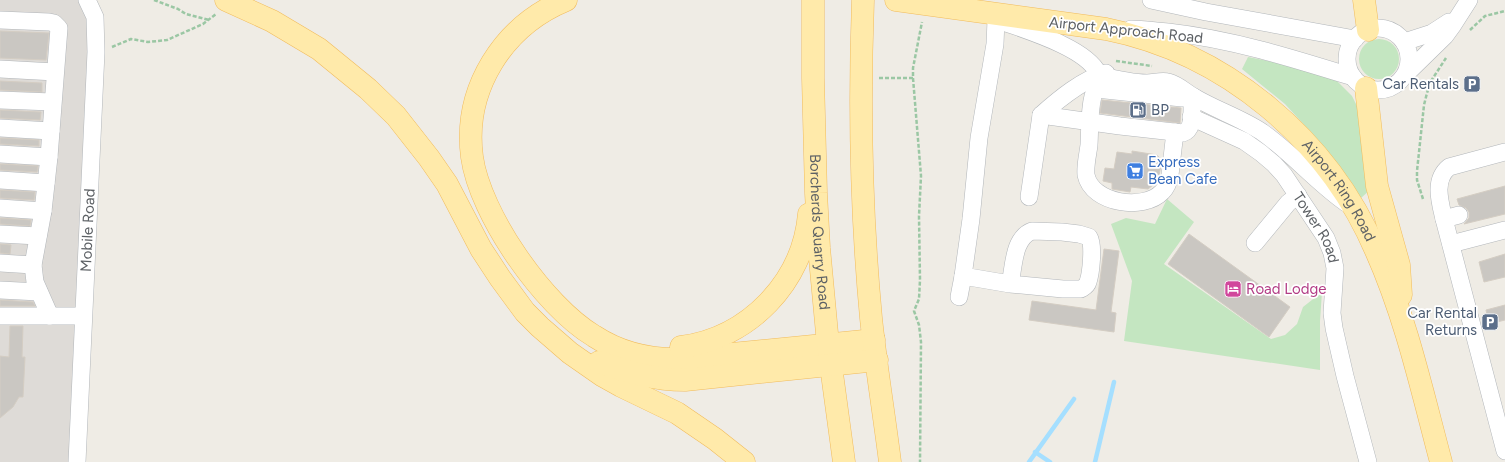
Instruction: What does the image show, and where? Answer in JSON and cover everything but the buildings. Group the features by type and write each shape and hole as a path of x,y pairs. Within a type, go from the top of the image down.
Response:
{"main road":[{"path":"566,0 547,9 527,22 502,47 489,67 479,88 472,123 472,158 482,192 493,217 527,270 547,294 580,327 593,336 622,350 654,358 680,359 829,355"},
{"path":"863,0 861,72 866,244 875,350 890,462"},
{"name":"Airport Approach Road","path":"896,0 989,16 1106,29"},
{"path":"1361,34 1364,0"},
{"path":"223,6 272,21 319,48 368,89 396,116 429,158 447,184 481,249 514,298 529,317 570,353 603,376 677,413 715,439 744,462"},
{"name":"Borcherds Quarry Road","path":"813,9 814,142 820,266 829,355 844,462"},
{"name":"Airport Ring Road","path":"1106,29 1145,39 1183,54 1206,65 1249,92 1280,117 1306,142 1332,173 1355,208 1377,251 1402,318 1441,462"},
{"path":"1360,83 1377,186 1398,265 1402,318"},
{"path":"547,294 565,310 588,326 614,338 638,344 662,348 684,346 710,340 735,329 761,310 776,295 789,277 798,258 808,226 814,142"},
{"path":"557,341 594,361 631,373 662,379 693,379 829,355 875,350"}],"street":[{"name":"Mobile Road","path":"77,462 96,52 95,17 87,0"},
{"name":"Airport Approach Road","path":"1151,0 1213,13 1361,34"},
{"path":"1405,75 1409,61 1408,51 1404,42 1397,35 1388,30 1378,28 1361,34 1350,46 1347,55 1347,64 1360,83 1379,90 1389,88 1398,83 1445,36 1460,16 1469,0"},
{"path":"989,16 1068,48 1092,64 1097,82 1092,101 1086,175 1090,185 1097,193 1110,200 1134,203 1143,202 1162,193 1170,176 1175,132"},
{"path":"960,297 971,218 979,138 994,44 989,16"},
{"path":"1404,42 1432,33 1460,16"},
{"path":"0,20 43,21 54,23 57,25 59,31 52,102 49,157 43,211 33,265 35,282 50,316"},
{"name":"Airport Approach Road","path":"1106,29 1134,29 1194,35 1295,60 1360,83"},
{"path":"0,69 55,72"},
{"path":"1029,197 1041,115 1061,98 1097,82 1119,80 1138,82 1167,82 1184,88 1194,97 1261,132 1279,145 1332,193 1355,208"},
{"path":"1097,82 1182,98 1194,97"},
{"path":"1041,115 1126,127 1183,133 1190,128 1194,97"},
{"path":"0,100 52,102"},
{"name":"Tower Road","path":"1191,118 1244,141 1261,153 1284,176 1326,238 1332,253 1335,268 1332,313 1334,328 1368,462"},
{"path":"0,128 51,131"},
{"path":"1505,152 1456,165 1444,171 1440,178 1439,193 1451,217 1451,244 1505,451"},
{"path":"0,154 49,157"},
{"path":"0,180 46,183"},
{"path":"1255,243 1288,203 1298,195"},
{"path":"0,208 43,211"},
{"path":"1451,244 1505,230"},
{"path":"963,276 1010,284 1063,290 1081,289 1088,283 1091,240 1087,236 1074,234 1032,231 1027,232 1020,240 1017,247 1010,284"},
{"path":"0,234 38,236"},
{"path":"0,263 33,265"},
{"path":"0,290 39,292"},
{"path":"0,316 83,316"}],"path":[{"path":"154,0 178,9 186,14 209,20"},
{"path":"96,52 131,39 148,42 167,40 189,31 209,20 223,6"},
{"path":"920,462 921,342 919,325 914,311 919,299 920,280 919,216 921,176 913,68 922,22"},
{"path":"874,78 913,78"}],"shaded area":[{"path":"0,0 86,0 96,19 78,462 0,462"}],"green space":[{"path":"1379,39 1387,41 1393,45 1397,51 1399,59 1397,67 1393,73 1387,77 1379,79 1371,77 1365,73 1361,67 1359,59 1361,51 1365,45 1371,41"},
{"path":"1248,57 1313,70 1336,80 1352,96 1360,112 1370,190 1361,198 1318,140 1285,104 1242,69"},
{"path":"1167,199 1194,222 1164,264 1271,339 1285,335 1297,324 1303,307 1322,292 1320,321 1320,370 1124,341 1132,281 1111,224 1126,218 1155,224"}],"waterway":[{"path":"1095,462 1114,382"},
{"path":"1029,462 1074,399"},
{"path":"1035,452 1050,462"}],"place":[{"name":"Car Rentals","path":"1472,84"},
{"name":"BP","path":"1138,110"},
{"name":"Express Bean Cafe","path":"1135,171"},
{"name":"Road Lodge","path":"1233,289"},
{"name":"Car Rental Returns","path":"1490,322"}]}
